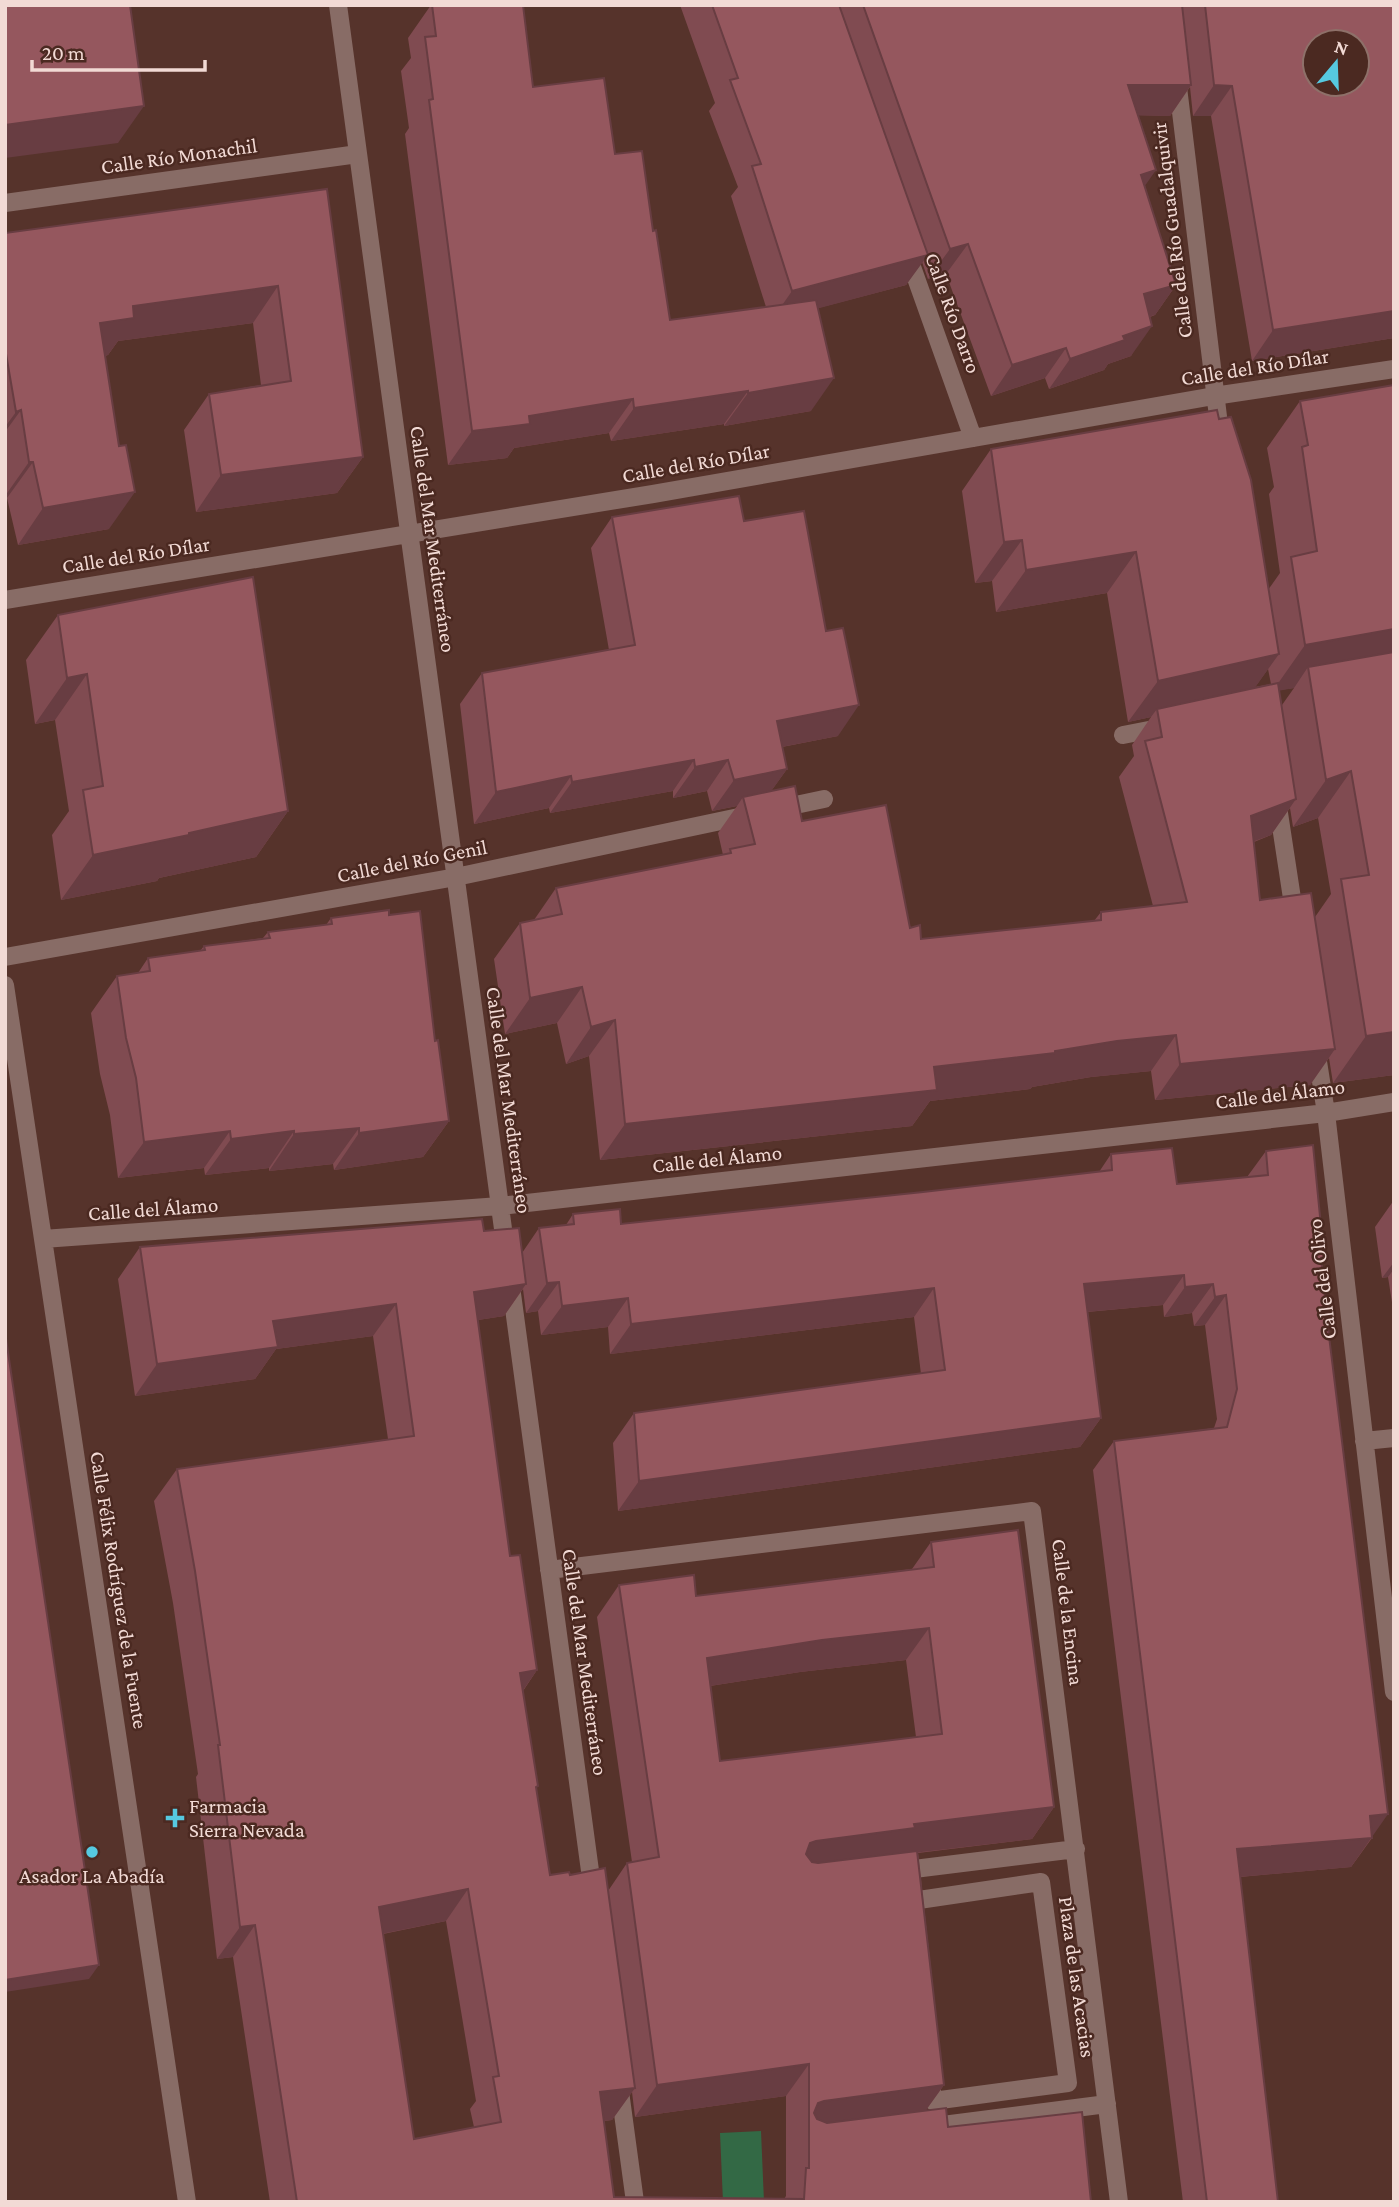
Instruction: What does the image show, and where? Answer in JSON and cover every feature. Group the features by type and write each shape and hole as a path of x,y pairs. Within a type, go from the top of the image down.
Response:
{"street":[{"name":"Calle del Mar Mediterráneo","path":"338,5 596,1913"},
{"name":"Calle del Río Guadalquivir","path":"1175,59 1222,450"},
{"name":"Calle Río Monachil","path":"5,203 358,154"},
{"name":"Calle Río Darro","path":"898,228 973,438"},
{"name":"Calle del Río Dílar","path":"5,600 653,494 1214,396 1394,369"},
{"path":"1123,735 1186,722"},
{"path":"1275,787 1298,936"},
{"name":"Calle del Río Genil","path":"5,957 456,877 824,799"},
{"name":"Calle Félix Rodríguez de la Fuente","path":"5,985 187,2202"},
{"path":"1313,1031 1326,1113"},
{"name":"Calle del Álamo","path":"43,1239 500,1206 1326,1113 1394,1102"},
{"name":"Calle del Olivo","path":"1326,1113 1394,1692"},
{"path":"1364,1441 1394,1437"},
{"name":"Calle de la Encina","path":"549,1570 1032,1511 1119,2202"},
{"path":"884,1873 1076,1849"},
{"name":"Plaza de las Acacias","path":"1041,1882 1068,2082 933,2101 912,1901 1041,1882"},
{"path":"616,2064 635,2202"},
{"path":"911,2130 1107,2104"}],"shaded area":[{"path":"761,2131 764,2202 723,2202 720,2133"}],"building":[{"path":"5,5 130,5 144,106 5,125"},
{"path":"432,5 523,5 533,87 604,78 615,154 642,151 653,231 656,230 670,320 816,300 834,378 634,408 633,399 529,416 530,424 472,431 429,100 433,99 425,37 436,36"},
{"path":"712,5 839,5 928,255 792,291 752,166 761,164 730,80 738,78"},
{"path":"863,5 1182,5 1191,85 1128,85 1156,170 1141,175 1176,285 1144,294 1152,326 1123,336 1125,340 1070,359 1066,348 1012,365 968,244 950,249"},
{"path":"1205,5 1394,5 1394,311 1273,330 1232,86 1214,85"},
{"path":"327,189 363,457 221,475 209,394 291,381 278,286 133,306 134,318 100,323 119,446 126,445 135,492 43,508 33,462 29,462 21,410 16,412 5,348 5,233"},
{"path":"1394,385 1394,629 1305,645 1291,557 1317,551 1302,447 1308,445 1300,401"},
{"path":"1217,410 1219,419 1231,417 1251,480 1279,654 1158,681 1136,552 1026,570 1022,540 1004,542 991,449"},
{"path":"739,496 744,521 804,511 826,631 843,628 859,705 777,721 787,769 734,780 728,760 695,767 694,760 572,782 571,776 496,792 482,673 635,645 612,517"},
{"path":"253,577 288,811 93,855 83,790 103,786 87,674 67,678 58,615"},
{"path":"1394,652 1394,1032 1366,1036 1341,879 1369,875 1351,771 1326,780 1308,667"},
{"path":"1278,683 1296,799 1251,816 1260,900 1311,893 1335,1049 1180,1064 1176,1035 1117,1041 1055,1053 934,1067 937,1090 625,1124 615,1020 591,1027 582,987 530,998 520,923 562,914 556,888 731,853 730,849 755,844 743,797 795,786 802,821 886,805 910,928 920,925 921,939 1101,920 1101,912 1187,902 1145,741 1162,737 1157,709"},
{"path":"389,910 389,915 420,911 435,1041 438,1040 449,1121 359,1133 359,1128 294,1134 294,1131 231,1139 230,1131 144,1142 136,1078 126,1038 117,976 150,971 148,958 205,950 204,946 270,938 268,932 332,924 331,918"},
{"path":"1313,1145 1328,1328 1388,1814 1370,1816 1372,1838 1237,1849 1278,2202 1207,2202 1114,1441 1227,1427 1237,1389 1226,1295 1215,1297 1213,1284 1185,1287 1184,1275 1084,1284 1101,1418 639,1481 634,1413 945,1370 934,1288 631,1324 628,1298 562,1306 559,1282 547,1283 539,1228 574,1224 573,1214 620,1209 621,1224 1112,1170 1111,1154 1172,1148 1177,1184 1268,1175 1266,1151"},
{"path":"482,1219 484,1231 519,1228 526,1284 474,1292 510,1556 520,1555 537,1670 520,1673 550,1875 569,1872 570,1875 605,1868 635,2088 600,2092 614,2197 804,2199 806,2168 809,2168 809,2064 657,2085 627,1863 659,1857 619,1585 694,1575 696,1596 934,1567 931,1542 1018,1530 1054,1807 914,1824 915,1828 810,1843 806,1854 812,1862 818,1863 917,1851 944,2085 824,2101 818,2103 814,2113 817,2119 827,2123 946,2108 948,2127 1082,2112 1091,2202 297,2202 255,1925 240,1927 220,1745 177,1469 414,1436 396,1304 273,1321 278,1347 157,1364 140,1247","holes":["929,1628 942,1734 720,1761 707,1658 822,1640","468,1889 499,2076 493,2077 501,2122 414,2139 379,1907"]},
{"path":"5,1332 99,1965 5,1980"}],"place":[{"name":"Farmacia Sierra Nevada","path":"175,1818"},
{"name":"Asador La Abadía","path":"92,1852"}]}
